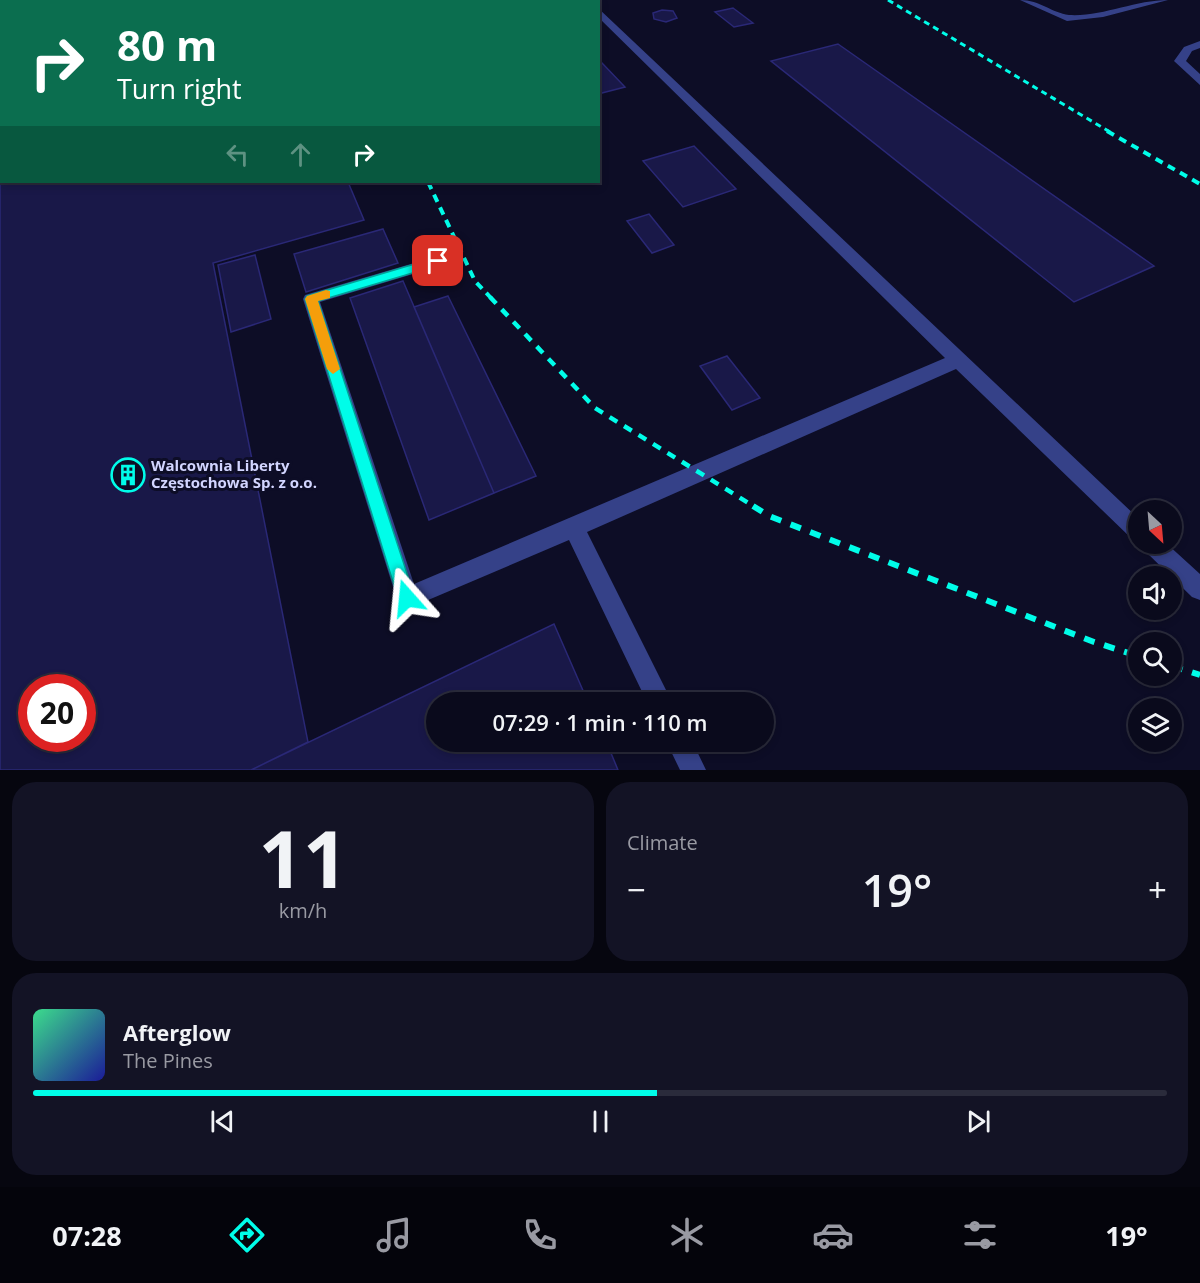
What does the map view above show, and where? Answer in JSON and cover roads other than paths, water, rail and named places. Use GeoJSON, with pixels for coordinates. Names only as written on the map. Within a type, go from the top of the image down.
{"type":"FeatureCollection","features":[{"type":"Feature","properties":{"kind":"lane"},"geometry":{"type":"LineString","coordinates":[[1025,0],[1067,18],[1103,14],[1163,0]]}},
{"type":"Feature","properties":{"kind":"lane"},"geometry":{"type":"LineString","coordinates":[[600,13],[1128,522]]}},
{"type":"Feature","properties":{"kind":"lane"},"geometry":{"type":"LineString","coordinates":[[1200,44],[1188,49],[1180,61],[1200,81]]}},
{"type":"Feature","properties":{"kind":"lane"},"geometry":{"type":"LineString","coordinates":[[438,261],[311,299],[407,598],[574,528],[958,360]]}},
{"type":"Feature","properties":{"kind":"lane"},"geometry":{"type":"LineString","coordinates":[[574,528],[655,692]]}},
{"type":"Feature","properties":{"kind":"lane"},"geometry":{"type":"LineString","coordinates":[[1163,554],[1200,589]]}},
{"type":"Feature","properties":{"kind":"lane"},"geometry":{"type":"LineString","coordinates":[[684,752],[693,770]]}},
{"type":"Feature","properties":{"kind":"railway"},"geometry":{"type":"LineString","coordinates":[[888,0],[1110,132]]}},
{"type":"Feature","properties":{"kind":"railway"},"geometry":{"type":"LineString","coordinates":[[1107,131],[1200,184]]}},
{"type":"Feature","properties":{"kind":"railway"},"geometry":{"type":"LineString","coordinates":[[428,183],[475,281],[491,298]]}},
{"type":"Feature","properties":{"kind":"railway"},"geometry":{"type":"LineString","coordinates":[[490,297],[595,408],[755,507]]}},
{"type":"Feature","properties":{"kind":"railway"},"geometry":{"type":"LineString","coordinates":[[753,506],[769,516],[1094,642],[1128,653]]}},
{"type":"Feature","properties":{"kind":"railway"},"geometry":{"type":"LineString","coordinates":[[1182,669],[1200,675]]}},
{"type":"Feature","properties":{"kind":"place","name":"Walcownia Liberty Częstochowa Sp. z o.o."},"geometry":{"type":"Point","coordinates":[128,475]}}]}
